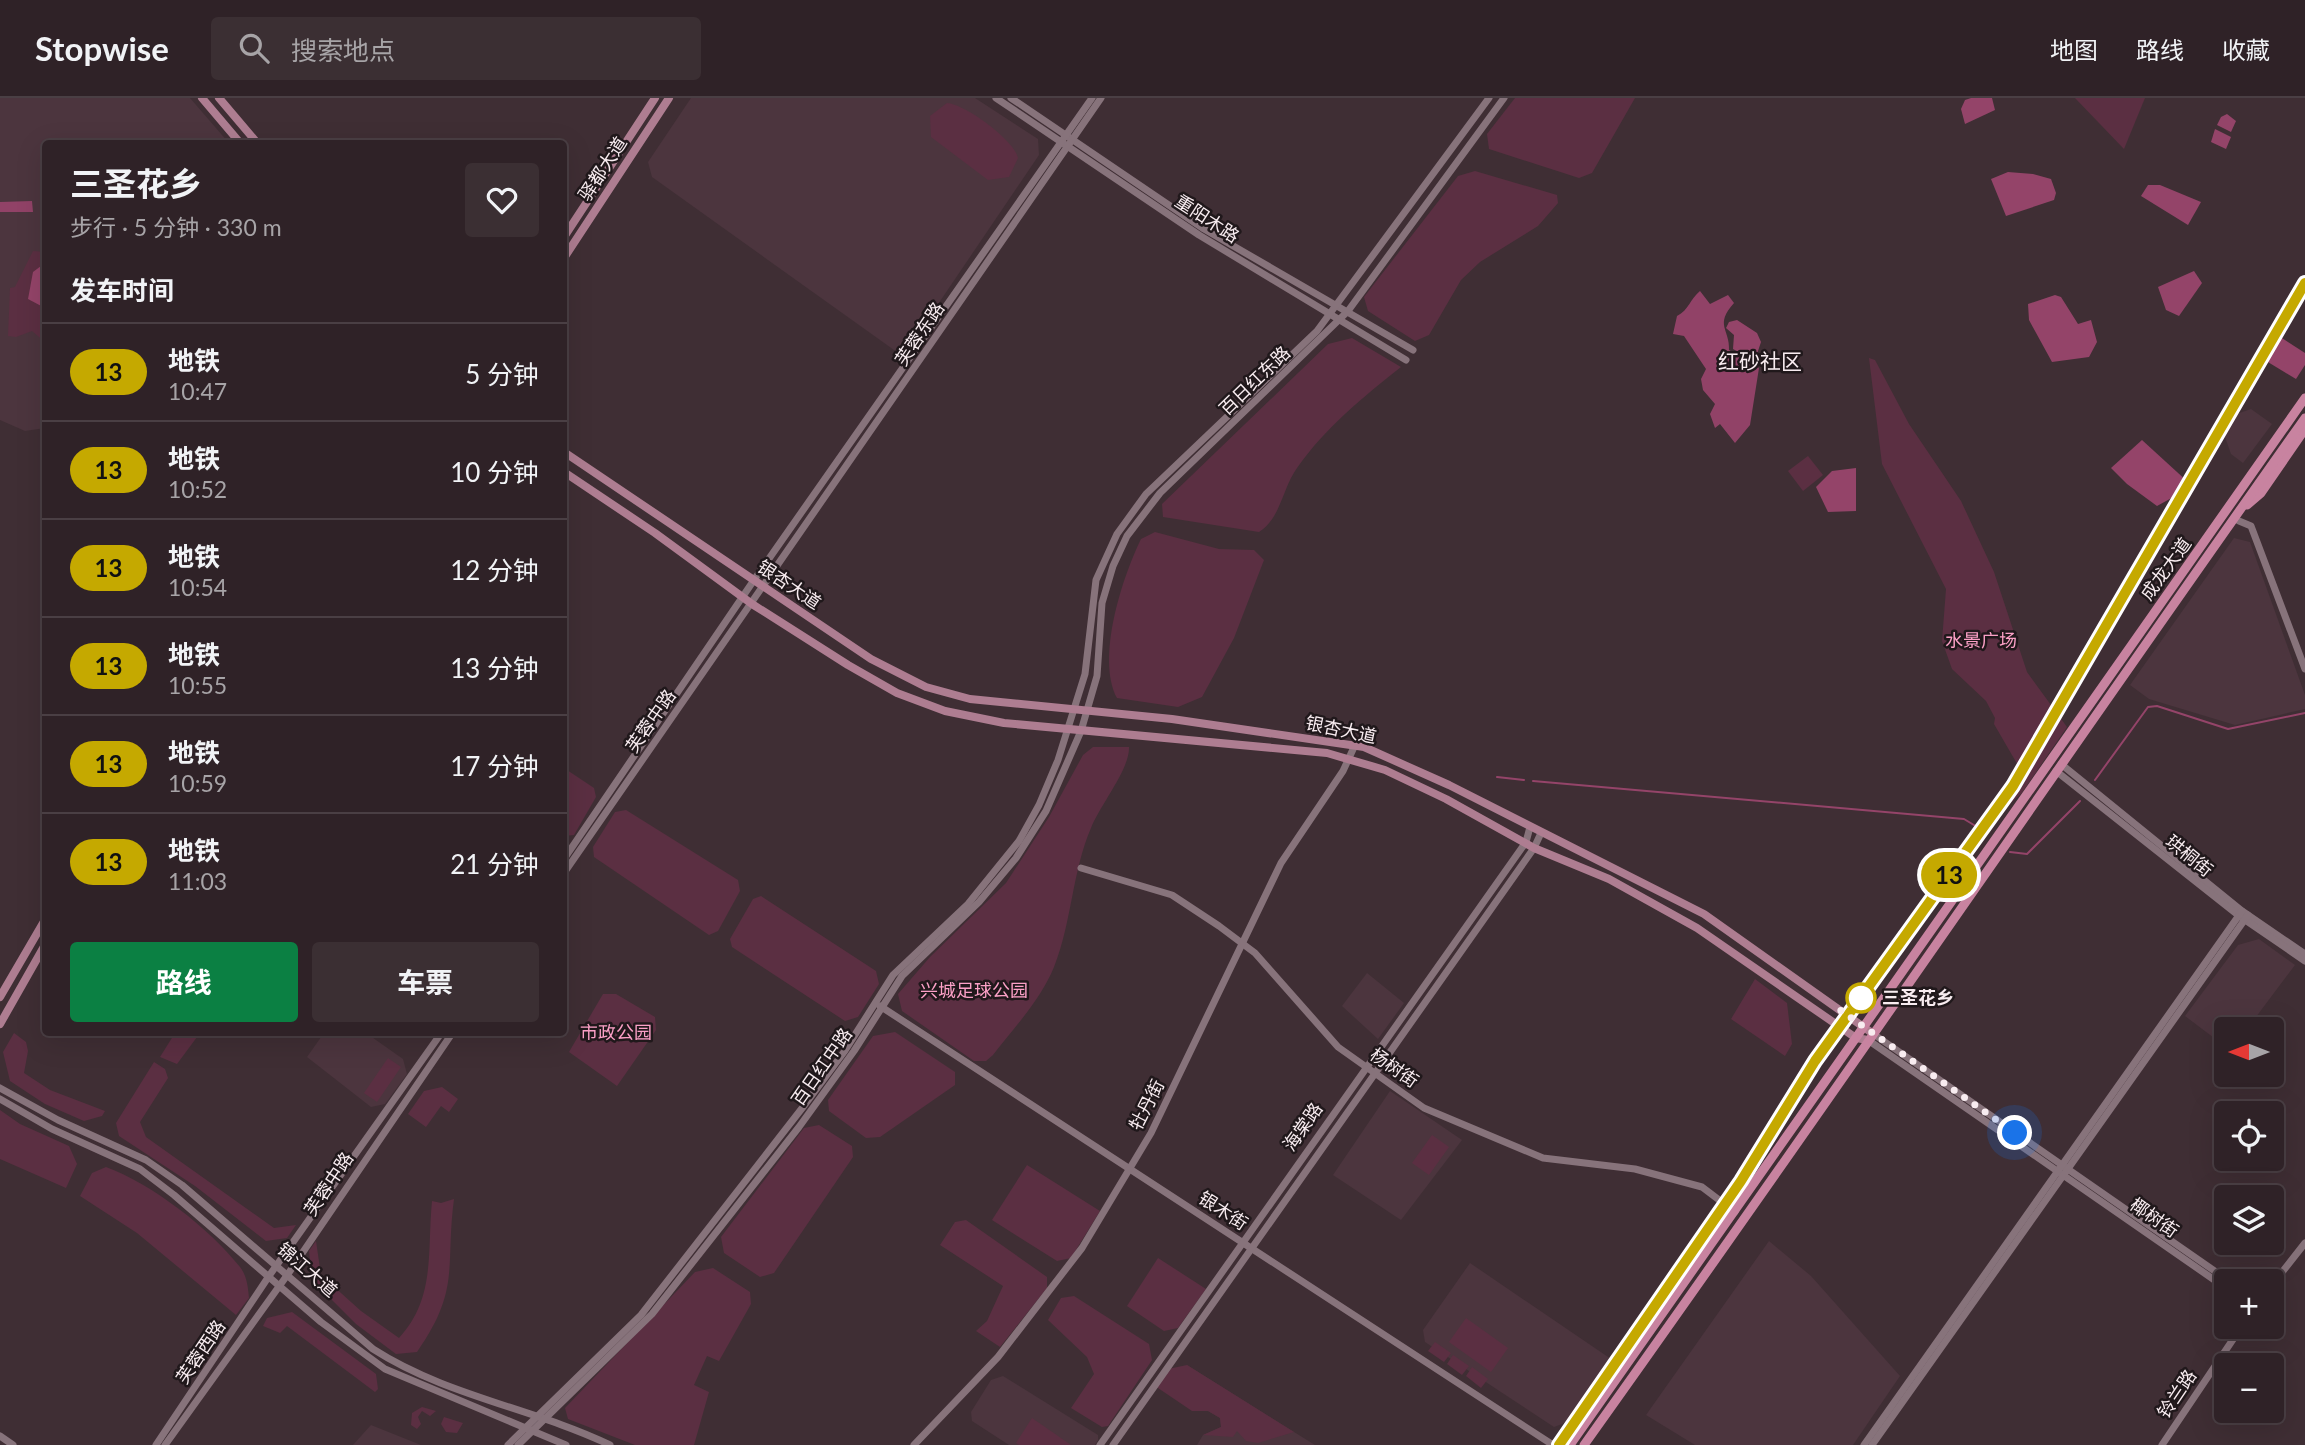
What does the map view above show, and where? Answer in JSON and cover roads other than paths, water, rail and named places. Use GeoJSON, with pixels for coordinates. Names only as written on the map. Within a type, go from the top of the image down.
{"type":"FeatureCollection","features":[{"type":"Feature","properties":{"kind":"highway","name":"成龙大道"},"geometry":{"type":"LineString","coordinates":[[1570,1445],[2305,398]]}},
{"type":"Feature","properties":{"kind":"highway","name":"成龙大道"},"geometry":{"type":"LineString","coordinates":[[1584,1445],[2305,418]]}},
{"type":"Feature","properties":{"kind":"highway"},"geometry":{"type":"LineString","coordinates":[[2238,517],[2261,493],[2305,429]]}},
{"type":"Feature","properties":{"kind":"main road"},"geometry":{"type":"LineString","coordinates":[[202,98],[238,140]]}},
{"type":"Feature","properties":{"kind":"main road"},"geometry":{"type":"LineString","coordinates":[[219,98],[255,140]]}},
{"type":"Feature","properties":{"kind":"main road","name":"驿都大道"},"geometry":{"type":"LineString","coordinates":[[567,232],[655,98]]}},
{"type":"Feature","properties":{"kind":"main road","name":"驿都大道"},"geometry":{"type":"LineString","coordinates":[[567,253],[669,98]]}},
{"type":"Feature","properties":{"kind":"main road","name":"银杏大道"},"geometry":{"type":"LineString","coordinates":[[567,454],[871,659],[926,687],[970,699],[1072,708],[1355,745],[1400,762],[1704,914],[1863,1027],[1870,1037]]}},
{"type":"Feature","properties":{"kind":"main road","name":"银杏大道"},"geometry":{"type":"LineString","coordinates":[[567,474],[655,533],[752,604],[897,693],[976,718],[1081,732],[1161,736],[1327,753],[1385,770],[1446,799],[1534,848],[1609,879],[1697,928],[1856,1038],[1870,1037]]}},
{"type":"Feature","properties":{"kind":"main road"},"geometry":{"type":"LineString","coordinates":[[0,997],[42,925]]}},
{"type":"Feature","properties":{"kind":"main road"},"geometry":{"type":"LineString","coordinates":[[0,1024],[42,950]]}},
{"type":"Feature","properties":{"kind":"street","name":"重阳木路"},"geometry":{"type":"LineString","coordinates":[[996,98],[1068,139],[1204,229],[1339,304],[1413,350]]}},
{"type":"Feature","properties":{"kind":"street","name":"重阳木路"},"geometry":{"type":"LineString","coordinates":[[1011,98],[1199,235],[1342,318],[1406,360]]}},
{"type":"Feature","properties":{"kind":"street","name":"芙蓉东路"},"geometry":{"type":"LineString","coordinates":[[764,587],[1068,139],[1092,98]]}},
{"type":"Feature","properties":{"kind":"street","name":"芙蓉东路"},"geometry":{"type":"LineString","coordinates":[[754,580],[1068,139],[1101,98]]}},
{"type":"Feature","properties":{"kind":"street","name":"百日红东路"},"geometry":{"type":"LineString","coordinates":[[1072,708],[1085,674],[1096,580],[1106,553],[1132,510],[1251,396],[1332,313],[1489,98]]}},
{"type":"Feature","properties":{"kind":"street","name":"百日红东路"},"geometry":{"type":"LineString","coordinates":[[1088,710],[1097,676],[1102,603],[1113,566],[1128,536],[1160,493],[1342,318],[1504,98]]}},
{"type":"Feature","properties":{"kind":"street"},"geometry":{"type":"LineString","coordinates":[[2238,517],[2251,526],[2305,669]]}},
{"type":"Feature","properties":{"kind":"street","name":"芙蓉中路"},"geometry":{"type":"LineString","coordinates":[[567,855],[754,580]]}},
{"type":"Feature","properties":{"kind":"street","name":"芙蓉中路"},"geometry":{"type":"LineString","coordinates":[[567,869],[764,587]]}},
{"type":"Feature","properties":{"kind":"street","name":"百日红中路"},"geometry":{"type":"LineString","coordinates":[[530,1430],[545,1421],[652,1314],[699,1258],[804,1119],[878,1005],[893,975],[968,904],[1019,841],[1039,805],[1067,730],[1072,708]]}},
{"type":"Feature","properties":{"kind":"street","name":"百日红中路"},"geometry":{"type":"LineString","coordinates":[[530,1430],[536,1418],[641,1315],[680,1269],[902,976],[979,902],[1016,858],[1046,811],[1088,710]]}},
{"type":"Feature","properties":{"kind":"street","name":"牡丹街"},"geometry":{"type":"LineString","coordinates":[[914,1445],[998,1357],[1048,1296],[1082,1248],[1130,1169],[1181,1074],[1281,863],[1349,759],[1355,745]]}},
{"type":"Feature","properties":{"kind":"street","name":"珙桐街"},"geometry":{"type":"LineString","coordinates":[[2059,768],[2305,961]]}},
{"type":"Feature","properties":{"kind":"street","name":"海棠路"},"geometry":{"type":"LineString","coordinates":[[1100,1445],[1526,842],[1530,827]]}},
{"type":"Feature","properties":{"kind":"street","name":"海棠路"},"geometry":{"type":"LineString","coordinates":[[1113,1445],[1534,848],[1541,832]]}},
{"type":"Feature","properties":{"kind":"street","name":"杨树街"},"geometry":{"type":"LineString","coordinates":[[1082,868],[1172,895],[1241,943],[1292,993],[1338,1047],[1424,1108],[1543,1158],[1608,1165],[1673,1178],[1702,1187],[1735,1212]]}},
{"type":"Feature","properties":{"kind":"street"},"geometry":{"type":"LineString","coordinates":[[1864,1445],[2243,915]]}},
{"type":"Feature","properties":{"kind":"street","name":"珙桐街"},"geometry":{"type":"LineString","coordinates":[[2243,915],[2305,954]]}},
{"type":"Feature","properties":{"kind":"street","name":"银木街"},"geometry":{"type":"LineString","coordinates":[[878,1005],[1553,1445]]}},
{"type":"Feature","properties":{"kind":"street","name":"芙蓉中路"},"geometry":{"type":"LineString","coordinates":[[269,1276],[439,1036]]}},
{"type":"Feature","properties":{"kind":"street","name":"芙蓉中路"},"geometry":{"type":"LineString","coordinates":[[279,1285],[450,1036]]}},
{"type":"Feature","properties":{"kind":"street","name":"银杏大道"},"geometry":{"type":"LineString","coordinates":[[1870,1037],[2062,1170]]}},
{"type":"Feature","properties":{"kind":"street","name":"锦江大道"},"geometry":{"type":"LineString","coordinates":[[0,1087],[58,1120],[146,1160],[182,1185],[373,1349],[394,1362],[448,1387],[610,1445]]}},
{"type":"Feature","properties":{"kind":"street","name":"锦江大道"},"geometry":{"type":"LineString","coordinates":[[0,1099],[52,1129],[140,1169],[385,1370],[566,1445]]}},
{"type":"Feature","properties":{"kind":"street"},"geometry":{"type":"LineString","coordinates":[[1872,1445],[2062,1170]]}},
{"type":"Feature","properties":{"kind":"street","name":"椰树街"},"geometry":{"type":"LineString","coordinates":[[2062,1170],[2214,1271]]}},
{"type":"Feature","properties":{"kind":"street","name":"椰树街"},"geometry":{"type":"LineString","coordinates":[[2062,1170],[2214,1279]]}},
{"type":"Feature","properties":{"kind":"street"},"geometry":{"type":"LineString","coordinates":[[2284,1270],[2305,1243]]}},
{"type":"Feature","properties":{"kind":"street","name":"芙蓉西路"},"geometry":{"type":"LineString","coordinates":[[156,1445],[269,1276]]}},
{"type":"Feature","properties":{"kind":"street","name":"芙蓉西路"},"geometry":{"type":"LineString","coordinates":[[165,1445],[279,1285]]}},
{"type":"Feature","properties":{"kind":"street","name":"铃兰路"},"geometry":{"type":"LineString","coordinates":[[2162,1445],[2233,1339]]}},
{"type":"Feature","properties":{"kind":"street"},"geometry":{"type":"LineString","coordinates":[[508,1445],[530,1430]]}},
{"type":"Feature","properties":{"kind":"street"},"geometry":{"type":"LineString","coordinates":[[518,1445],[530,1430]]}},
{"type":"Feature","properties":{"kind":"street"},"geometry":{"type":"LineString","coordinates":[[0,1436],[13,1445]]}},
{"type":"Feature","properties":{"kind":"waterway"},"geometry":{"type":"LineString","coordinates":[[2095,780],[2148,707],[2157,706],[2228,729],[2305,713]]}},
{"type":"Feature","properties":{"kind":"waterway"},"geometry":{"type":"LineString","coordinates":[[1497,777],[1524,780]]}},
{"type":"Feature","properties":{"kind":"waterway"},"geometry":{"type":"LineString","coordinates":[[1533,781],[1964,819],[1987,833]]}},
{"type":"Feature","properties":{"kind":"waterway"},"geometry":{"type":"LineString","coordinates":[[2010,852],[2027,854],[2080,801]]}},
{"type":"Feature","properties":{"kind":"metro line","name":"13"},"geometry":{"type":"LineString","coordinates":[[1559,1445],[1741,1181],[1815,1061],[2013,786],[2305,283]]}},
{"type":"Feature","properties":{"kind":"place","name":"三圣花乡"},"geometry":{"type":"Point","coordinates":[1861,998]}},
{"type":"Feature","properties":{"kind":"district","name":"红砂社区"},"geometry":{"type":"Point","coordinates":[1760,362]}},
{"type":"Feature","properties":{"kind":"park label","name":"水景广场"},"geometry":{"type":"Point","coordinates":[1981,641]}},
{"type":"Feature","properties":{"kind":"park label","name":"兴城足球公园"},"geometry":{"type":"Point","coordinates":[974,991]}},
{"type":"Feature","properties":{"kind":"park label","name":"市政公园"},"geometry":{"type":"Point","coordinates":[616,1033]}}]}
